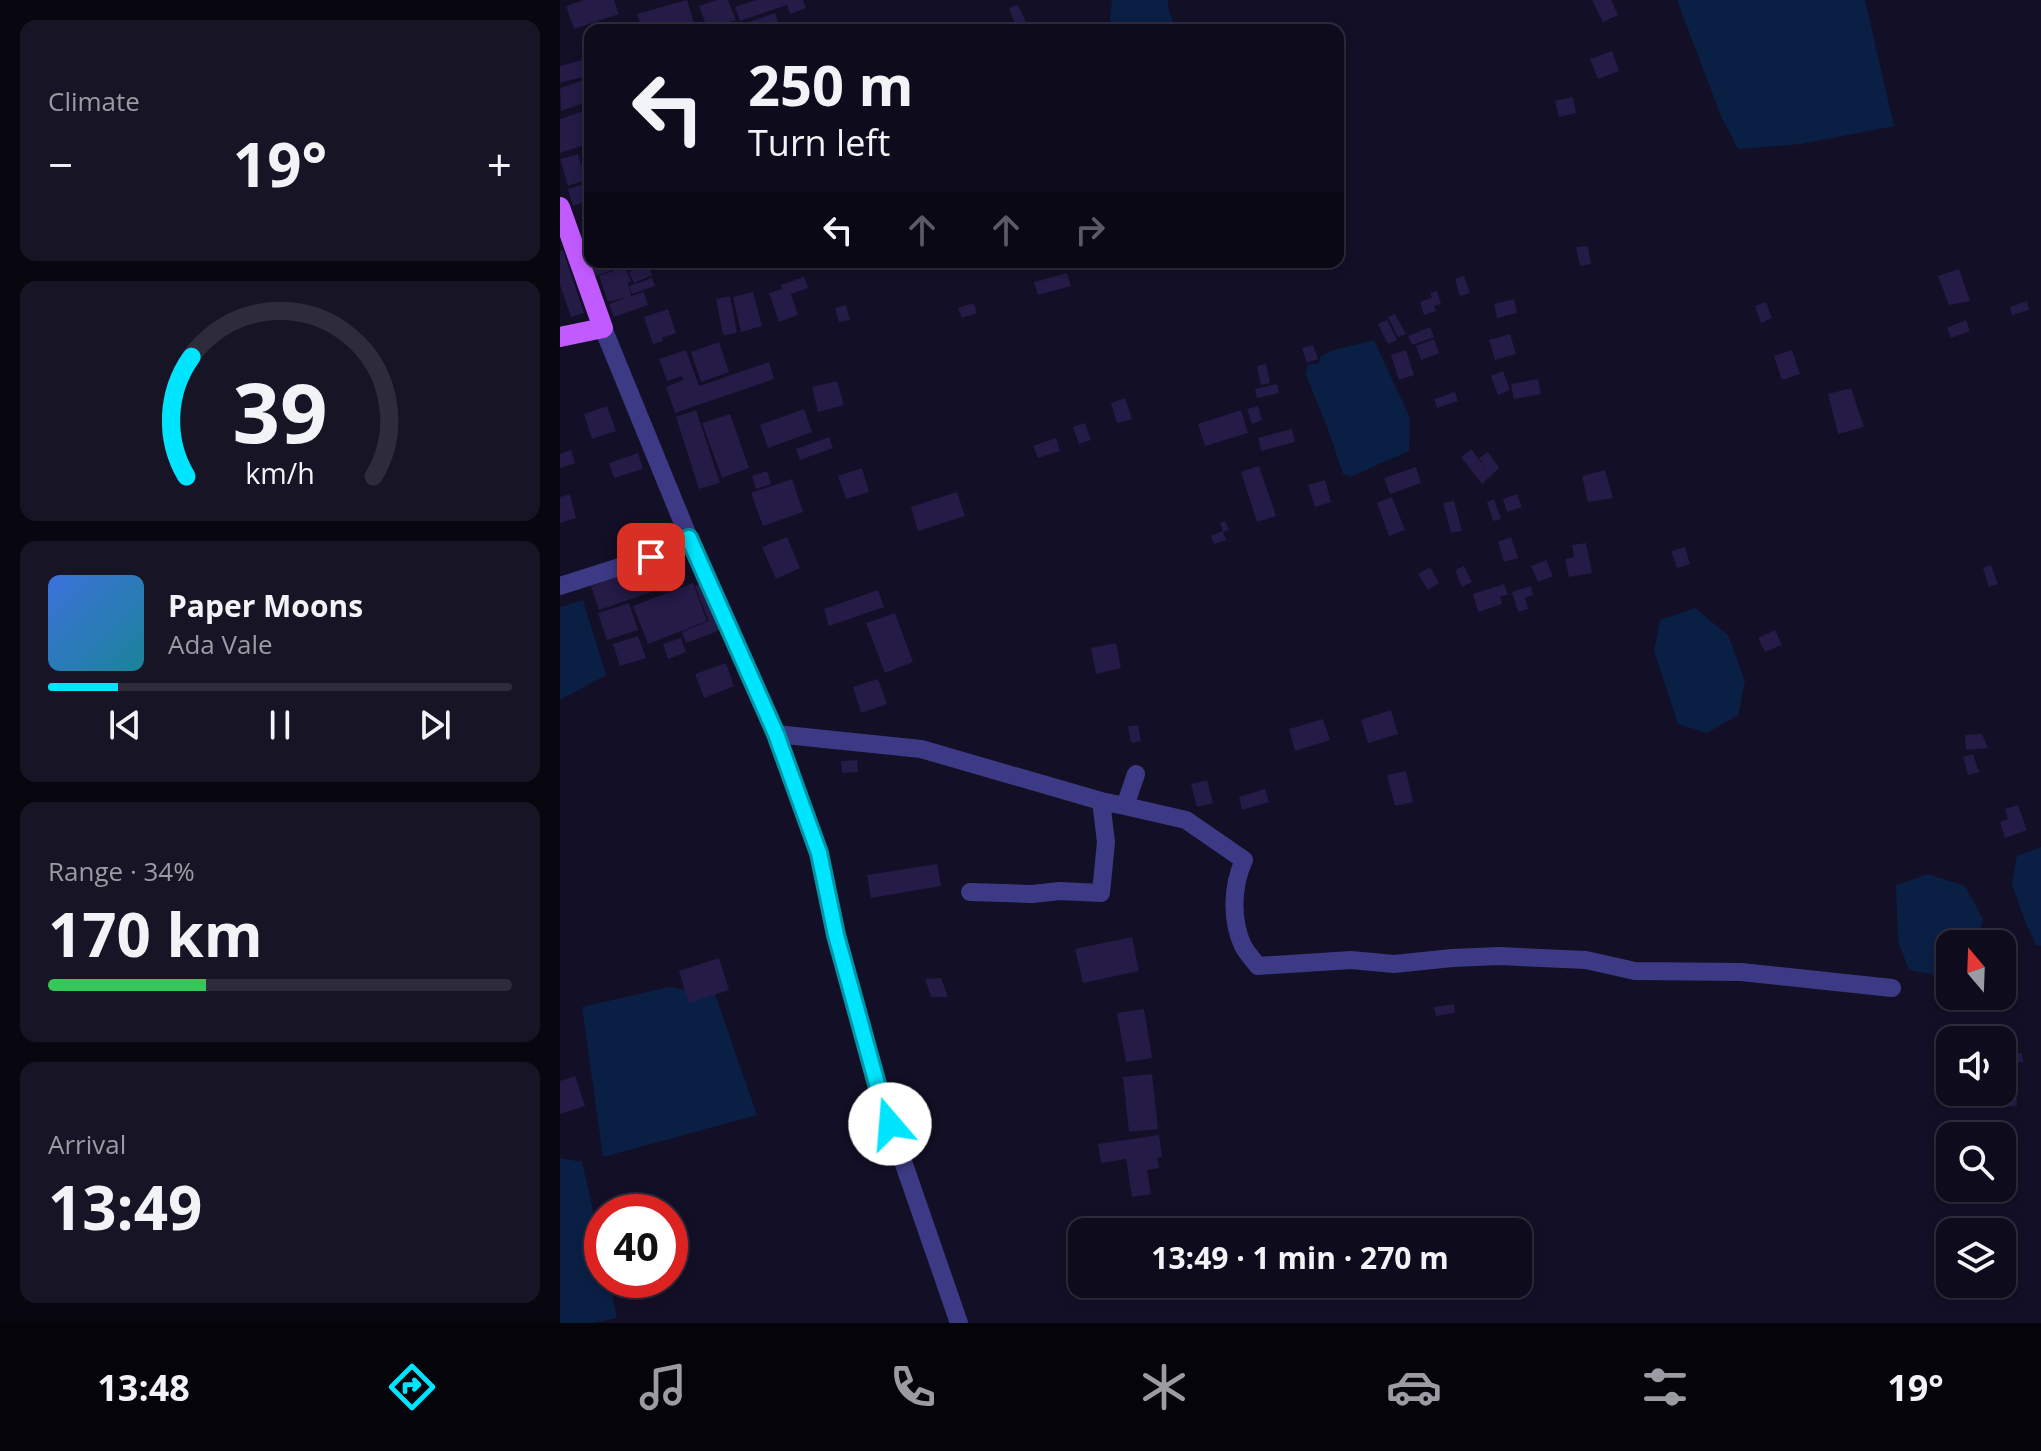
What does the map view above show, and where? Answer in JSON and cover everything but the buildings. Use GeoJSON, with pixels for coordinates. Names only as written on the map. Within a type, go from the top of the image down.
{"type":"FeatureCollection","features":[{"type":"Feature","properties":{"kind":"main road"},"geometry":{"type":"LineString","coordinates":[[560,207],[603,328],[560,337]]}},
{"type":"Feature","properties":{"kind":"street"},"geometry":{"type":"LineString","coordinates":[[603,328],[689,538],[776,734],[819,853],[836,935],[880,1095],[959,1323]]}},
{"type":"Feature","properties":{"kind":"street"},"geometry":{"type":"LineString","coordinates":[[560,586],[651,557],[689,538]]}},
{"type":"Feature","properties":{"kind":"street"},"geometry":{"type":"LineString","coordinates":[[776,734],[921,749],[1101,801],[1186,820],[1244,860],[1237,875],[1234,918],[1243,947],[1258,966],[1351,960],[1394,964],[1499,956],[1586,960],[1635,971],[1741,972],[1892,988]]}},
{"type":"Feature","properties":{"kind":"street"},"geometry":{"type":"LineString","coordinates":[[1125,806],[1136,774]]}},
{"type":"Feature","properties":{"kind":"street"},"geometry":{"type":"LineString","coordinates":[[970,892],[1101,893],[1106,842],[1101,801]]}},
{"type":"Feature","properties":{"kind":"water"},"geometry":{"type":"Polygon","coordinates":[[[1112,0],[1168,0],[1174,24],[1111,24],[1112,0]]]}},
{"type":"Feature","properties":{"kind":"water"},"geometry":{"type":"Polygon","coordinates":[[[1677,0],[1865,0],[1894,126],[1801,144],[1738,149],[1721,116],[1677,0]]]}},
{"type":"Feature","properties":{"kind":"water"},"geometry":{"type":"Polygon","coordinates":[[[1374,340],[1410,418],[1409,451],[1352,476],[1343,474],[1306,375],[1308,365],[1319,363],[1321,356],[1374,340]]]}},
{"type":"Feature","properties":{"kind":"water"},"geometry":{"type":"Polygon","coordinates":[[[583,600],[606,675],[560,700],[560,607],[583,600]]]}},
{"type":"Feature","properties":{"kind":"water"},"geometry":{"type":"Polygon","coordinates":[[[1695,608],[1728,635],[1745,681],[1738,715],[1707,733],[1678,724],[1654,651],[1660,620],[1695,608]]]}},
{"type":"Feature","properties":{"kind":"water"},"geometry":{"type":"Polygon","coordinates":[[[2041,847],[2041,946],[2036,945],[2012,884],[2017,856],[2041,847]]]}},
{"type":"Feature","properties":{"kind":"water"},"geometry":{"type":"Polygon","coordinates":[[[1928,874],[1965,886],[1983,919],[1980,930],[1936,930],[1936,975],[1909,970],[1898,941],[1896,885],[1928,874]]]}},
{"type":"Feature","properties":{"kind":"water"},"geometry":{"type":"Polygon","coordinates":[[[669,987],[715,994],[757,1115],[603,1157],[582,1007],[669,987]]]}},
{"type":"Feature","properties":{"kind":"water"},"geometry":{"type":"Polygon","coordinates":[[[560,1158],[582,1162],[589,1194],[584,1194],[584,1298],[613,1298],[617,1318],[593,1323],[560,1323],[560,1158]]]}},
{"type":"Feature","properties":{"kind":"route"},"geometry":{"type":"LineString","coordinates":[[651,557],[689,538],[776,734],[819,853],[836,935],[890,1124]]}}]}
